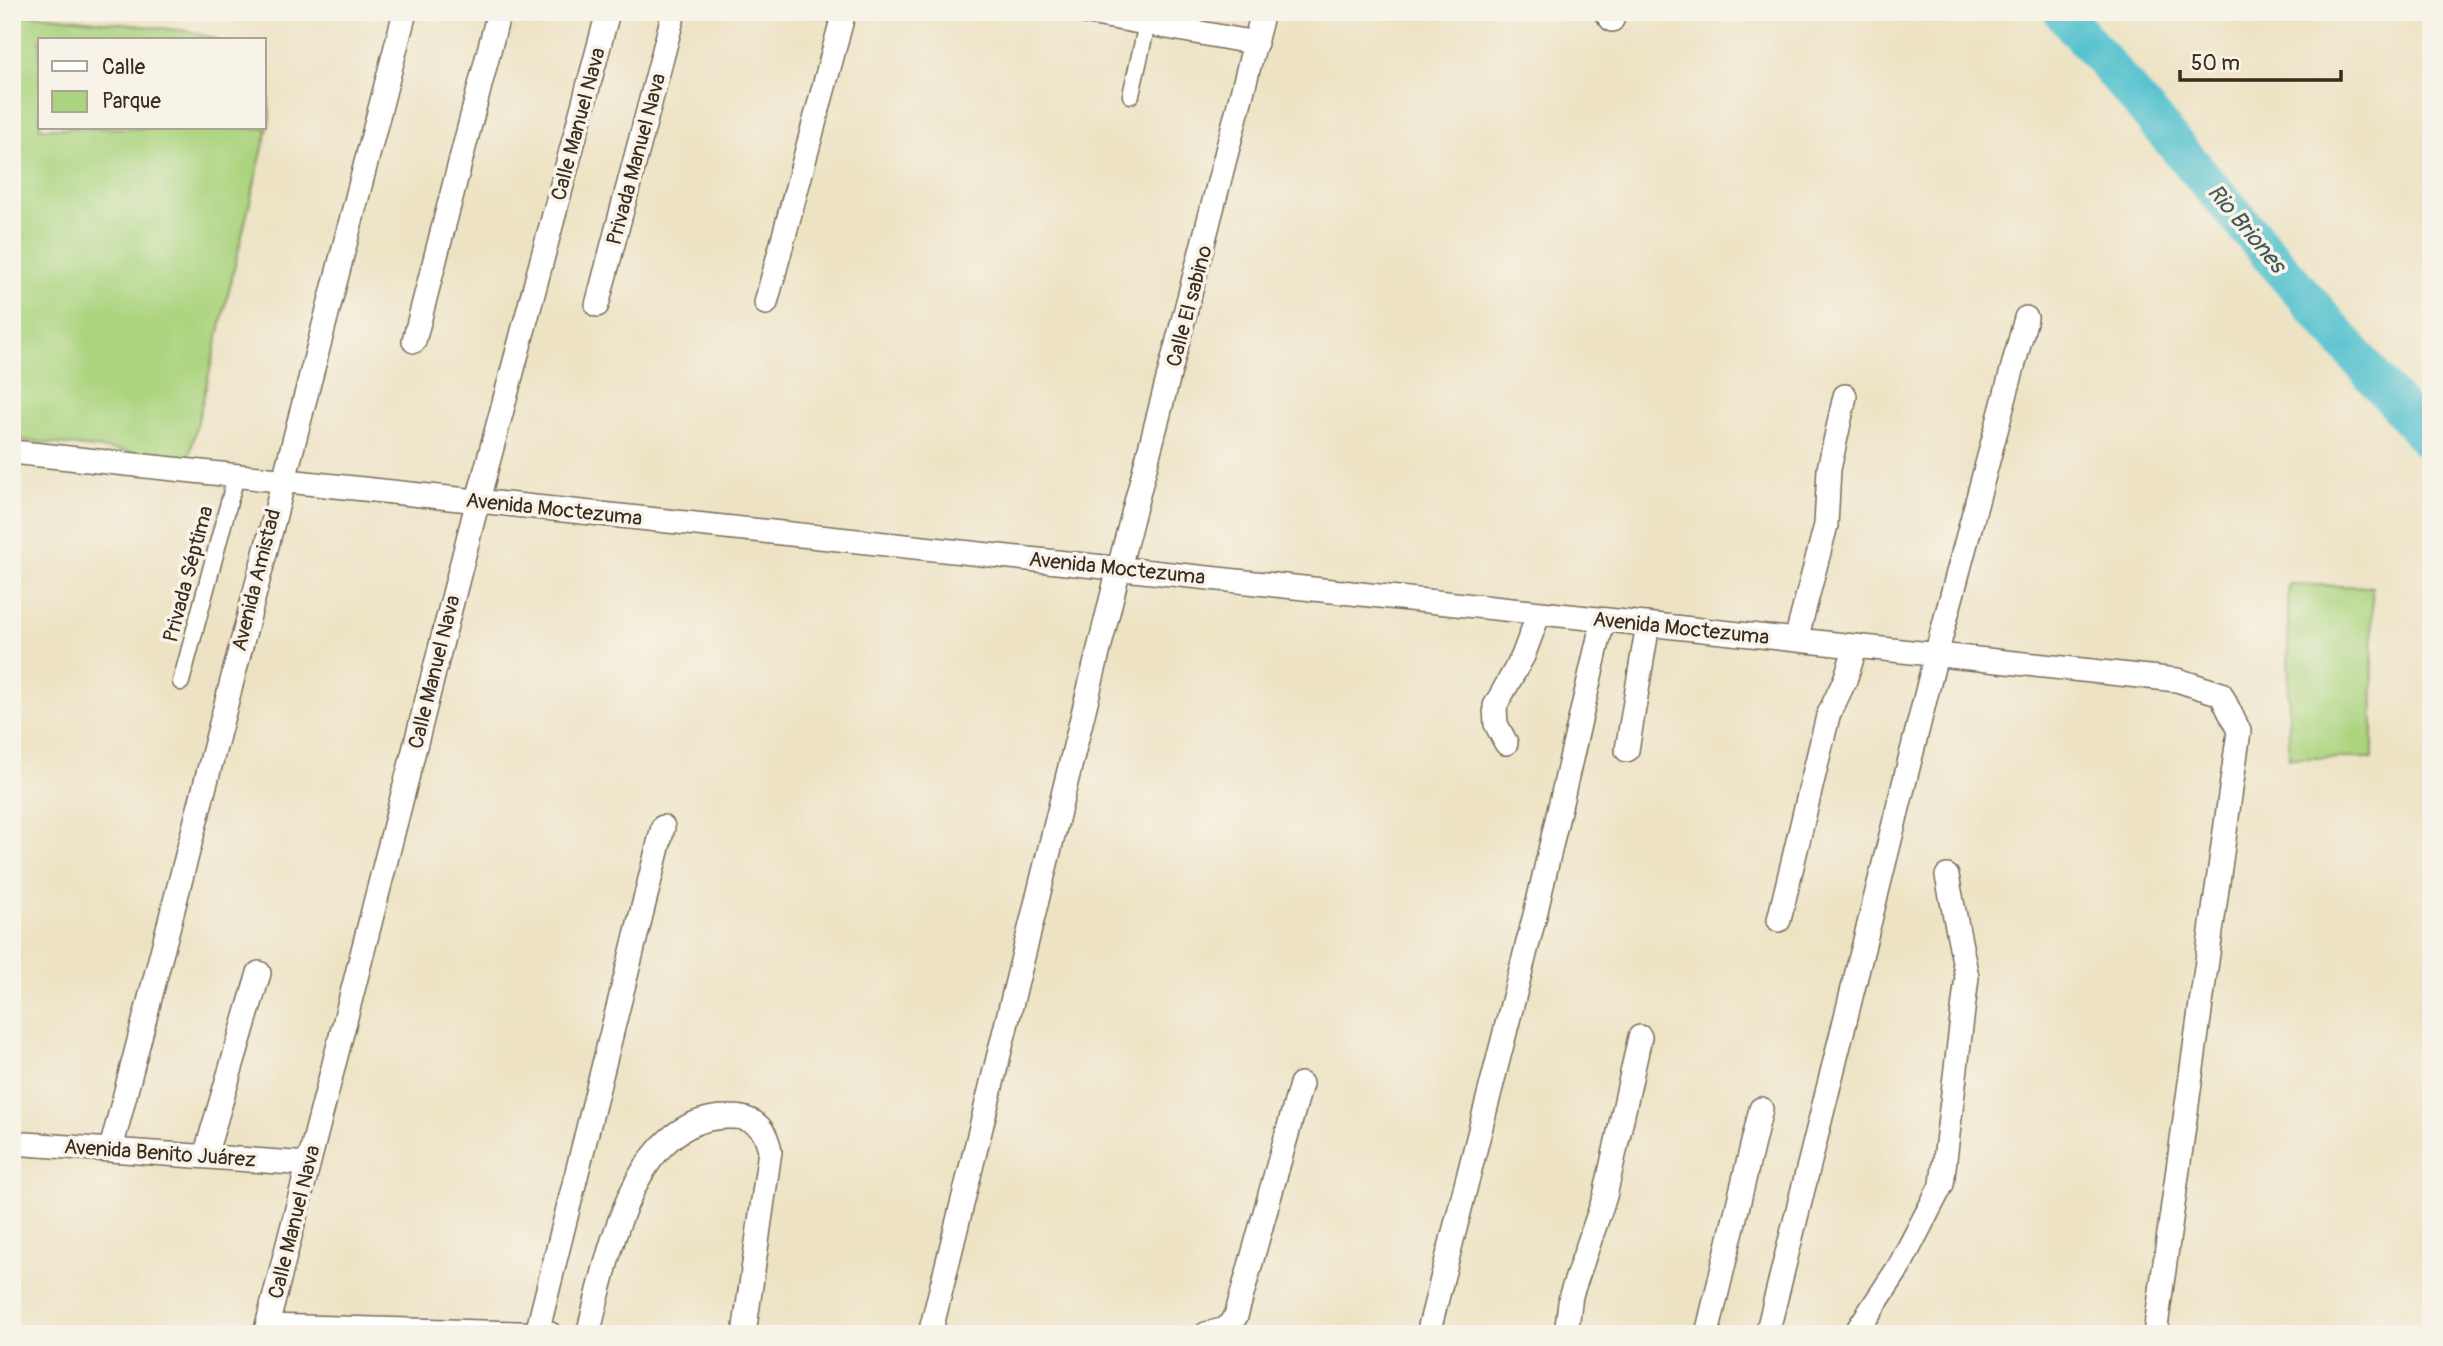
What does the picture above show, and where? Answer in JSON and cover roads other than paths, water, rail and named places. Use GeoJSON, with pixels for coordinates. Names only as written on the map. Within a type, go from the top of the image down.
{"type":"FeatureCollection","features":[{"type":"Feature","properties":{"kind":"street","name":"Avenida Amistad"},"geometry":{"type":"LineString","coordinates":[[111,1149],[405,12]]}},
{"type":"Feature","properties":{"kind":"street"},"geometry":{"type":"LineString","coordinates":[[414,341],[499,12]]}},
{"type":"Feature","properties":{"kind":"street","name":"Calle Manuel Nava"},"geometry":{"type":"LineString","coordinates":[[266,1330],[478,500],[608,12]]}},
{"type":"Feature","properties":{"kind":"street","name":"Privada Manuel Nava"},"geometry":{"type":"LineString","coordinates":[[597,306],[674,12]]}},
{"type":"Feature","properties":{"kind":"street"},"geometry":{"type":"LineString","coordinates":[[766,303],[845,12]]}},
{"type":"Feature","properties":{"kind":"street"},"geometry":{"type":"LineString","coordinates":[[1084,12],[1148,18],[1256,43]]}},
{"type":"Feature","properties":{"kind":"street","name":"Calle El sabino"},"geometry":{"type":"LineString","coordinates":[[930,1334],[1119,568],[1263,12]]}},
{"type":"Feature","properties":{"kind":"street"},"geometry":{"type":"LineString","coordinates":[[1131,95],[1148,18]]}},
{"type":"Feature","properties":{"kind":"street"},"geometry":{"type":"LineString","coordinates":[[1768,1334],[1936,655],[2026,318]]}},
{"type":"Feature","properties":{"kind":"street"},"geometry":{"type":"LineString","coordinates":[[1796,640],[1826,526],[1829,469],[1845,396]]}},
{"type":"Feature","properties":{"kind":"street","name":"Avenida Moctezuma"},"geometry":{"type":"LineString","coordinates":[[12,452],[2177,680],[2221,694],[2239,731],[2155,1334]]}},
{"type":"Feature","properties":{"kind":"street","name":"Privada Séptima"},"geometry":{"type":"LineString","coordinates":[[181,682],[236,476]]}},
{"type":"Feature","properties":{"kind":"street"},"geometry":{"type":"LineString","coordinates":[[1506,743],[1496,724],[1495,706],[1523,656],[1539,613]]}},
{"type":"Feature","properties":{"kind":"street"},"geometry":{"type":"LineString","coordinates":[[1428,1334],[1535,911],[1603,620]]}},
{"type":"Feature","properties":{"kind":"street"},"geometry":{"type":"LineString","coordinates":[[1627,750],[1648,624]]}},
{"type":"Feature","properties":{"kind":"street"},"geometry":{"type":"LineString","coordinates":[[1779,920],[1828,716],[1845,680],[1856,646]]}},
{"type":"Feature","properties":{"kind":"street"},"geometry":{"type":"LineString","coordinates":[[537,1333],[663,827]]}},
{"type":"Feature","properties":{"kind":"street"},"geometry":{"type":"LineString","coordinates":[[1855,1334],[1899,1267],[1942,1184],[1967,977],[1947,876]]}},
{"type":"Feature","properties":{"kind":"street"},"geometry":{"type":"LineString","coordinates":[[205,1156],[258,973]]}},
{"type":"Feature","properties":{"kind":"street"},"geometry":{"type":"LineString","coordinates":[[1566,1334],[1571,1295],[1605,1196],[1640,1037]]}},
{"type":"Feature","properties":{"kind":"street"},"geometry":{"type":"LineString","coordinates":[[1206,1334],[1226,1329],[1237,1316],[1301,1084]]}},
{"type":"Feature","properties":{"kind":"street"},"geometry":{"type":"LineString","coordinates":[[1707,1334],[1761,1109]]}},
{"type":"Feature","properties":{"kind":"street"},"geometry":{"type":"LineString","coordinates":[[588,1334],[611,1247],[634,1184],[656,1152],[686,1127],[711,1117],[723,1117],[756,1123],[767,1133],[770,1151],[744,1334]]}},
{"type":"Feature","properties":{"kind":"street","name":"Avenida Benito Juárez"},"geometry":{"type":"LineString","coordinates":[[12,1143],[308,1164]]}},
{"type":"Feature","properties":{"kind":"street"},"geometry":{"type":"LineString","coordinates":[[266,1330],[550,1334]]}},
{"type":"Feature","properties":{"kind":"waterway","name":"Rio Briones"},"geometry":{"type":"LineString","coordinates":[[2062,12],[2431,444]]}}]}
